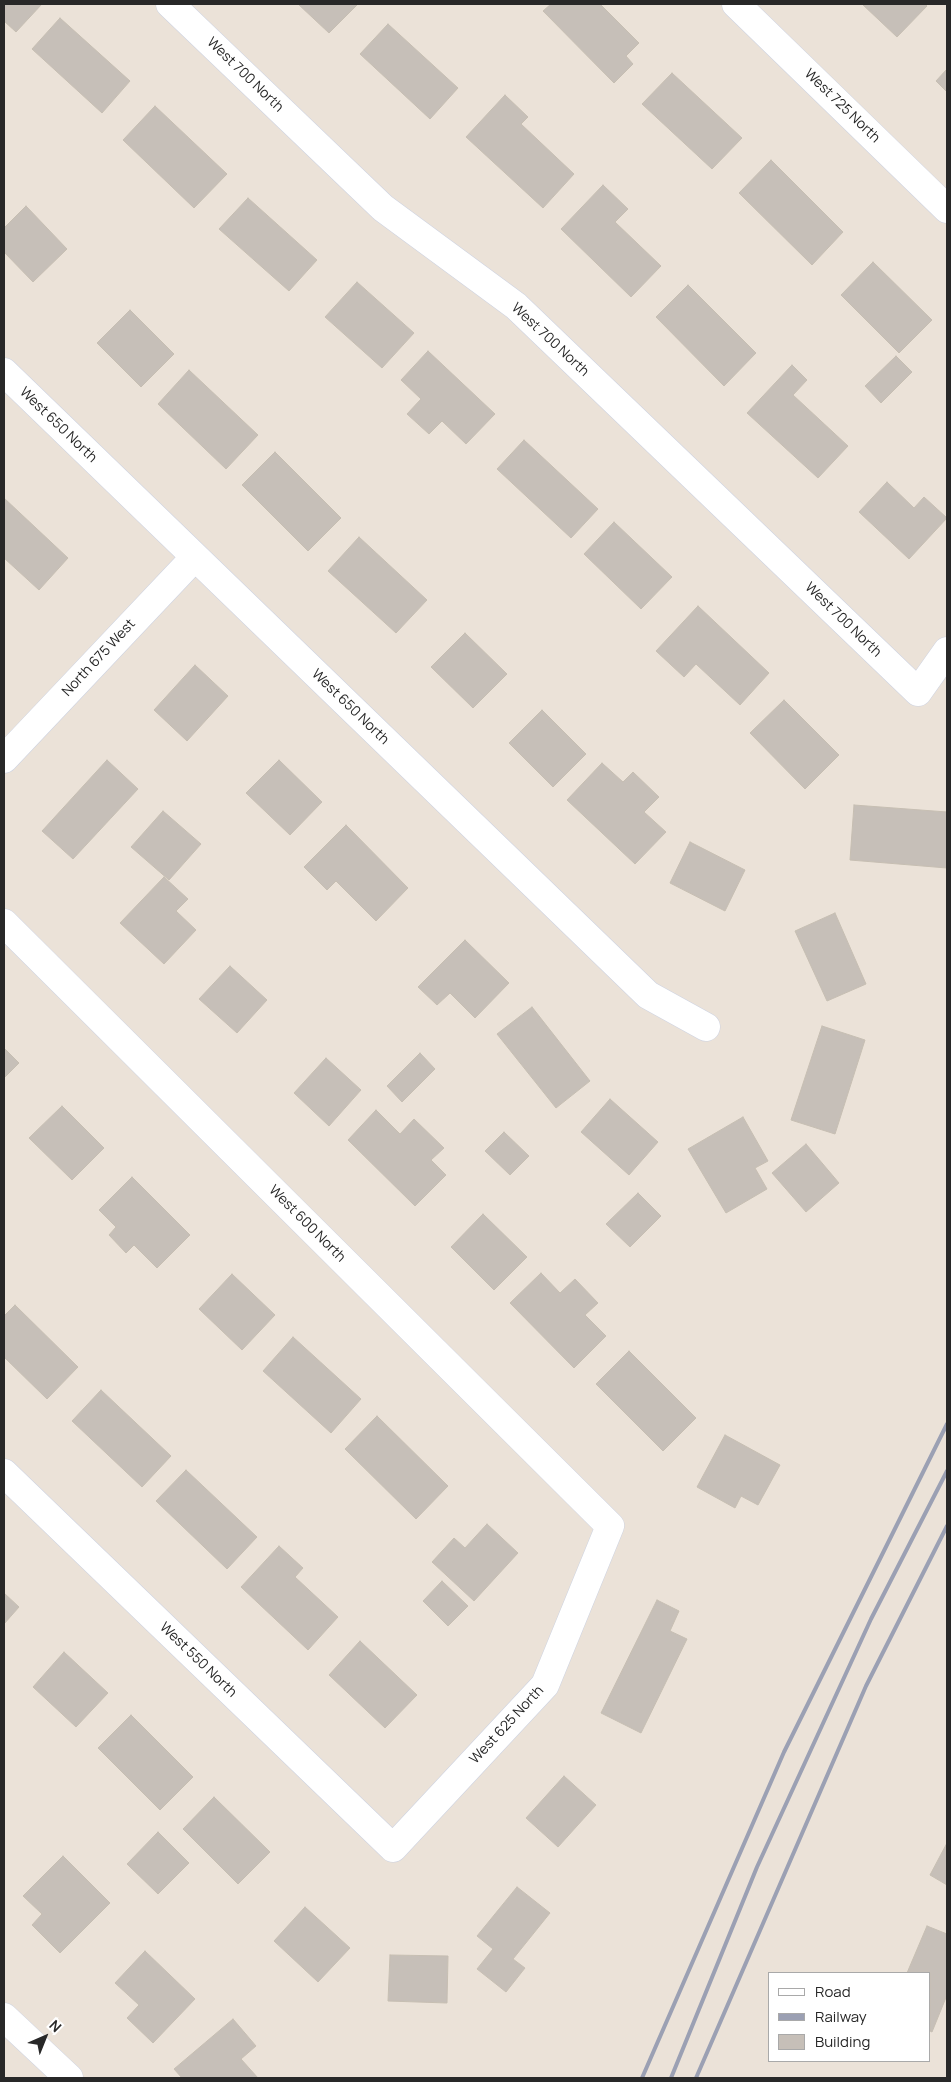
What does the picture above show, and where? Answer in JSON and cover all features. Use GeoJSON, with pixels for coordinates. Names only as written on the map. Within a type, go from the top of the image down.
{"type":"FeatureCollection","features":[{"type":"Feature","properties":{"kind":"street","name":"West 700 North"},"geometry":{"type":"LineString","coordinates":[[170,4],[384,208],[516,306],[918,692],[947,651]]}},
{"type":"Feature","properties":{"kind":"street","name":"West 725 North"},"geometry":{"type":"LineString","coordinates":[[736,4],[947,209]]}},
{"type":"Feature","properties":{"kind":"street","name":"West 650 North"},"geometry":{"type":"LineString","coordinates":[[4,372],[648,995],[706,1027]]}},
{"type":"Feature","properties":{"kind":"street","name":"North 675 West"},"geometry":{"type":"LineString","coordinates":[[4,759],[195,557]]}},
{"type":"Feature","properties":{"kind":"street","name":"West 600 North"},"geometry":{"type":"LineString","coordinates":[[4,923],[610,1526]]}},
{"type":"Feature","properties":{"kind":"street","name":"West 550 North"},"geometry":{"type":"LineString","coordinates":[[4,1473],[393,1848]]}},
{"type":"Feature","properties":{"kind":"street","name":"West 625 North"},"geometry":{"type":"LineString","coordinates":[[393,1848],[545,1685],[610,1526]]}},
{"type":"Feature","properties":{"kind":"street"},"geometry":{"type":"LineString","coordinates":[[4,2017],[69,2078]]}},
{"type":"Feature","properties":{"kind":"building"},"geometry":{"type":"Polygon","coordinates":[[[4,4],[42,4],[16,32],[4,21],[4,4]]]}},
{"type":"Feature","properties":{"kind":"building"},"geometry":{"type":"Polygon","coordinates":[[[298,4],[358,4],[329,33],[298,4]]]}},
{"type":"Feature","properties":{"kind":"building"},"geometry":{"type":"Polygon","coordinates":[[[551,4],[600,4],[639,43],[626,56],[633,64],[614,83],[543,11],[551,4]]]}},
{"type":"Feature","properties":{"kind":"building"},"geometry":{"type":"Polygon","coordinates":[[[862,4],[925,4],[927,6],[897,37],[862,4]]]}},
{"type":"Feature","properties":{"kind":"building"},"geometry":{"type":"Polygon","coordinates":[[[60,18],[130,81],[102,113],[32,49],[60,18]]]}},
{"type":"Feature","properties":{"kind":"building"},"geometry":{"type":"Polygon","coordinates":[[[388,24],[458,88],[430,119],[360,54],[388,24]]]}},
{"type":"Feature","properties":{"kind":"building"},"geometry":{"type":"Polygon","coordinates":[[[947,69],[947,92],[936,81],[947,69]]]}},
{"type":"Feature","properties":{"kind":"building"},"geometry":{"type":"Polygon","coordinates":[[[672,73],[742,138],[712,169],[642,104],[672,73]]]}},
{"type":"Feature","properties":{"kind":"building"},"geometry":{"type":"Polygon","coordinates":[[[505,95],[528,117],[521,124],[574,174],[543,208],[466,137],[505,95]]]}},
{"type":"Feature","properties":{"kind":"building"},"geometry":{"type":"Polygon","coordinates":[[[155,106],[227,174],[194,208],[123,140],[155,106]]]}},
{"type":"Feature","properties":{"kind":"building"},"geometry":{"type":"Polygon","coordinates":[[[771,160],[843,232],[812,265],[739,193],[771,160]]]}},
{"type":"Feature","properties":{"kind":"building"},"geometry":{"type":"Polygon","coordinates":[[[603,185],[628,209],[615,222],[661,266],[631,297],[561,229],[603,185]]]}},
{"type":"Feature","properties":{"kind":"building"},"geometry":{"type":"Polygon","coordinates":[[[248,198],[317,260],[289,291],[219,229],[248,198]]]}},
{"type":"Feature","properties":{"kind":"building"},"geometry":{"type":"Polygon","coordinates":[[[26,206],[67,249],[33,282],[4,252],[4,228],[26,206]]]}},
{"type":"Feature","properties":{"kind":"building"},"geometry":{"type":"Polygon","coordinates":[[[873,262],[932,320],[899,353],[841,295],[873,262]]]}},
{"type":"Feature","properties":{"kind":"building"},"geometry":{"type":"Polygon","coordinates":[[[357,282],[414,333],[382,368],[325,317],[357,282]]]}},
{"type":"Feature","properties":{"kind":"building"},"geometry":{"type":"Polygon","coordinates":[[[688,285],[756,353],[724,386],[656,317],[688,285]]]}},
{"type":"Feature","properties":{"kind":"building"},"geometry":{"type":"Polygon","coordinates":[[[130,310],[174,354],[141,387],[97,343],[130,310]]]}},
{"type":"Feature","properties":{"kind":"building"},"geometry":{"type":"Polygon","coordinates":[[[428,351],[495,414],[466,444],[442,421],[429,434],[407,414],[421,399],[401,380],[428,351]]]}},
{"type":"Feature","properties":{"kind":"building"},"geometry":{"type":"Polygon","coordinates":[[[896,356],[912,372],[881,403],[865,386],[896,356]]]}},
{"type":"Feature","properties":{"kind":"building"},"geometry":{"type":"Polygon","coordinates":[[[792,365],[807,380],[793,395],[848,446],[818,478],[747,413],[792,365]]]}},
{"type":"Feature","properties":{"kind":"building"},"geometry":{"type":"Polygon","coordinates":[[[189,370],[258,435],[226,469],[158,404],[189,370]]]}},
{"type":"Feature","properties":{"kind":"building"},"geometry":{"type":"Polygon","coordinates":[[[524,440],[598,509],[571,538],[497,469],[524,440]]]}},
{"type":"Feature","properties":{"kind":"building"},"geometry":{"type":"Polygon","coordinates":[[[275,452],[341,518],[308,551],[242,485],[275,452]]]}},
{"type":"Feature","properties":{"kind":"building"},"geometry":{"type":"Polygon","coordinates":[[[887,482],[914,508],[924,497],[947,518],[909,559],[859,512],[887,482]]]}},
{"type":"Feature","properties":{"kind":"building"},"geometry":{"type":"Polygon","coordinates":[[[4,498],[68,558],[39,590],[4,558],[4,498]]]}},
{"type":"Feature","properties":{"kind":"building"},"geometry":{"type":"Polygon","coordinates":[[[614,522],[672,577],[641,609],[584,554],[614,522]]]}},
{"type":"Feature","properties":{"kind":"building"},"geometry":{"type":"Polygon","coordinates":[[[359,537],[427,600],[396,633],[328,571],[359,537]]]}},
{"type":"Feature","properties":{"kind":"building"},"geometry":{"type":"Polygon","coordinates":[[[698,606],[769,673],[740,705],[696,664],[684,677],[656,651],[698,606]]]}},
{"type":"Feature","properties":{"kind":"building"},"geometry":{"type":"Polygon","coordinates":[[[465,633],[507,674],[473,708],[431,667],[465,633]]]}},
{"type":"Feature","properties":{"kind":"building"},"geometry":{"type":"Polygon","coordinates":[[[195,665],[228,696],[187,741],[154,710],[195,665]]]}},
{"type":"Feature","properties":{"kind":"building"},"geometry":{"type":"Polygon","coordinates":[[[784,700],[839,755],[805,789],[750,733],[784,700]]]}},
{"type":"Feature","properties":{"kind":"building"},"geometry":{"type":"Polygon","coordinates":[[[542,710],[586,754],[553,787],[509,743],[542,710]]]}},
{"type":"Feature","properties":{"kind":"building"},"geometry":{"type":"Polygon","coordinates":[[[107,760],[138,789],[73,859],[42,831],[107,760]]]}},
{"type":"Feature","properties":{"kind":"building"},"geometry":{"type":"Polygon","coordinates":[[[279,760],[322,802],[290,835],[246,793],[279,760]]]}},
{"type":"Feature","properties":{"kind":"building"},"geometry":{"type":"Polygon","coordinates":[[[602,763],[623,782],[633,772],[659,797],[644,812],[666,832],[635,864],[567,800],[602,763]]]}},
{"type":"Feature","properties":{"kind":"building"},"geometry":{"type":"Polygon","coordinates":[[[854,805],[947,812],[947,868],[850,860],[854,805]]]}},
{"type":"Feature","properties":{"kind":"building"},"geometry":{"type":"Polygon","coordinates":[[[163,811],[201,844],[169,880],[131,847],[163,811]]]}},
{"type":"Feature","properties":{"kind":"building"},"geometry":{"type":"Polygon","coordinates":[[[346,825],[408,888],[376,921],[336,881],[327,890],[304,867],[346,825]]]}},
{"type":"Feature","properties":{"kind":"building"},"geometry":{"type":"Polygon","coordinates":[[[690,842],[745,870],[725,911],[670,883],[690,842]]]}},
{"type":"Feature","properties":{"kind":"building"},"geometry":{"type":"Polygon","coordinates":[[[164,877],[188,899],[176,911],[196,930],[164,964],[120,923],[164,877]]]}},
{"type":"Feature","properties":{"kind":"building"},"geometry":{"type":"Polygon","coordinates":[[[835,913],[866,984],[827,1001],[795,931],[835,913]]]}},
{"type":"Feature","properties":{"kind":"building"},"geometry":{"type":"Polygon","coordinates":[[[465,940],[509,983],[475,1018],[450,993],[437,1005],[418,987],[465,940]]]}},
{"type":"Feature","properties":{"kind":"building"},"geometry":{"type":"Polygon","coordinates":[[[230,966],[267,1000],[237,1033],[199,999],[230,966]]]}},
{"type":"Feature","properties":{"kind":"building"},"geometry":{"type":"Polygon","coordinates":[[[532,1007],[590,1081],[556,1108],[497,1034],[532,1007]]]}},
{"type":"Feature","properties":{"kind":"building"},"geometry":{"type":"Polygon","coordinates":[[[822,1026],[865,1040],[835,1134],[791,1120],[822,1026]]]}},
{"type":"Feature","properties":{"kind":"building"},"geometry":{"type":"Polygon","coordinates":[[[4,1048],[19,1063],[4,1078],[4,1048]]]}},
{"type":"Feature","properties":{"kind":"building"},"geometry":{"type":"Polygon","coordinates":[[[420,1053],[435,1069],[402,1102],[387,1086],[420,1053]]]}},
{"type":"Feature","properties":{"kind":"building"},"geometry":{"type":"Polygon","coordinates":[[[326,1058],[361,1090],[329,1126],[294,1093],[326,1058]]]}},
{"type":"Feature","properties":{"kind":"building"},"geometry":{"type":"Polygon","coordinates":[[[610,1099],[658,1142],[629,1175],[581,1132],[610,1099]]]}},
{"type":"Feature","properties":{"kind":"building"},"geometry":{"type":"Polygon","coordinates":[[[62,1106],[104,1148],[72,1180],[29,1138],[62,1106]]]}},
{"type":"Feature","properties":{"kind":"building"},"geometry":{"type":"Polygon","coordinates":[[[376,1110],[400,1134],[414,1119],[444,1148],[431,1160],[446,1175],[415,1206],[348,1140],[376,1110]]]}},
{"type":"Feature","properties":{"kind":"building"},"geometry":{"type":"Polygon","coordinates":[[[743,1117],[768,1161],[755,1168],[767,1189],[726,1213],[688,1149],[743,1117]]]}},
{"type":"Feature","properties":{"kind":"building"},"geometry":{"type":"Polygon","coordinates":[[[504,1132],[529,1156],[510,1175],[485,1151],[504,1132]]]}},
{"type":"Feature","properties":{"kind":"building"},"geometry":{"type":"Polygon","coordinates":[[[806,1144],[839,1183],[806,1212],[772,1173],[806,1144]]]}},
{"type":"Feature","properties":{"kind":"building"},"geometry":{"type":"Polygon","coordinates":[[[132,1177],[190,1235],[157,1268],[134,1245],[126,1253],[109,1235],[116,1227],[99,1210],[132,1177]]]}},
{"type":"Feature","properties":{"kind":"building"},"geometry":{"type":"Polygon","coordinates":[[[638,1193],[661,1216],[630,1247],[606,1224],[638,1193]]]}},
{"type":"Feature","properties":{"kind":"building"},"geometry":{"type":"Polygon","coordinates":[[[483,1214],[527,1257],[494,1290],[451,1247],[483,1214]]]}},
{"type":"Feature","properties":{"kind":"building"},"geometry":{"type":"Polygon","coordinates":[[[541,1273],[560,1293],[575,1279],[598,1303],[585,1315],[606,1336],[574,1368],[510,1303],[541,1273]]]}},
{"type":"Feature","properties":{"kind":"building"},"geometry":{"type":"Polygon","coordinates":[[[232,1274],[275,1315],[242,1350],[199,1309],[232,1274]]]}},
{"type":"Feature","properties":{"kind":"building"},"geometry":{"type":"Polygon","coordinates":[[[15,1305],[78,1367],[47,1399],[4,1357],[4,1316],[15,1305]]]}},
{"type":"Feature","properties":{"kind":"building"},"geometry":{"type":"Polygon","coordinates":[[[293,1337],[361,1399],[331,1433],[263,1371],[293,1337]]]}},
{"type":"Feature","properties":{"kind":"building"},"geometry":{"type":"Polygon","coordinates":[[[629,1351],[696,1418],[663,1451],[596,1384],[629,1351]]]}},
{"type":"Feature","properties":{"kind":"building"},"geometry":{"type":"Polygon","coordinates":[[[101,1390],[171,1456],[142,1487],[72,1421],[101,1390]]]}},
{"type":"Feature","properties":{"kind":"building"},"geometry":{"type":"Polygon","coordinates":[[[377,1416],[448,1486],[416,1519],[345,1449],[377,1416]]]}},
{"type":"Feature","properties":{"kind":"building"},"geometry":{"type":"Polygon","coordinates":[[[725,1435],[780,1465],[758,1505],[741,1496],[735,1508],[697,1487],[725,1435]]]}},
{"type":"Feature","properties":{"kind":"building"},"geometry":{"type":"Polygon","coordinates":[[[186,1470],[257,1537],[227,1569],[156,1501],[186,1470]]]}},
{"type":"Feature","properties":{"kind":"building"},"geometry":{"type":"Polygon","coordinates":[[[487,1524],[518,1553],[474,1601],[432,1562],[454,1538],[465,1548],[487,1524]]]}},
{"type":"Feature","properties":{"kind":"building"},"geometry":{"type":"Polygon","coordinates":[[[279,1546],[303,1568],[295,1577],[338,1617],[308,1650],[241,1587],[279,1546]]]}},
{"type":"Feature","properties":{"kind":"building"},"geometry":{"type":"Polygon","coordinates":[[[442,1581],[468,1606],[448,1626],[423,1601],[442,1581]]]}},
{"type":"Feature","properties":{"kind":"building"},"geometry":{"type":"Polygon","coordinates":[[[4,1593],[19,1607],[4,1624],[4,1593]]]}},
{"type":"Feature","properties":{"kind":"building"},"geometry":{"type":"Polygon","coordinates":[[[657,1600],[679,1611],[670,1631],[687,1639],[641,1733],[601,1713],[657,1600]]]}},
{"type":"Feature","properties":{"kind":"building"},"geometry":{"type":"Polygon","coordinates":[[[360,1641],[417,1695],[385,1728],[329,1675],[360,1641]]]}},
{"type":"Feature","properties":{"kind":"building"},"geometry":{"type":"Polygon","coordinates":[[[64,1652],[108,1693],[76,1727],[33,1687],[64,1652]]]}},
{"type":"Feature","properties":{"kind":"building"},"geometry":{"type":"Polygon","coordinates":[[[131,1715],[193,1777],[160,1810],[98,1748],[131,1715]]]}},
{"type":"Feature","properties":{"kind":"building"},"geometry":{"type":"Polygon","coordinates":[[[564,1776],[596,1805],[558,1847],[526,1818],[564,1776]]]}},
{"type":"Feature","properties":{"kind":"building"},"geometry":{"type":"Polygon","coordinates":[[[214,1797],[270,1852],[238,1884],[183,1829],[214,1797]]]}},
{"type":"Feature","properties":{"kind":"building"},"geometry":{"type":"Polygon","coordinates":[[[158,1832],[189,1863],[158,1894],[127,1864],[158,1832]]]}},
{"type":"Feature","properties":{"kind":"building"},"geometry":{"type":"Polygon","coordinates":[[[947,1843],[947,1885],[930,1875],[947,1843]]]}},
{"type":"Feature","properties":{"kind":"building"},"geometry":{"type":"Polygon","coordinates":[[[63,1856],[110,1903],[60,1953],[32,1925],[42,1914],[23,1896],[63,1856]]]}},
{"type":"Feature","properties":{"kind":"building"},"geometry":{"type":"Polygon","coordinates":[[[517,1887],[550,1913],[513,1959],[525,1968],[506,1992],[477,1969],[493,1949],[477,1936],[517,1887]]]}},
{"type":"Feature","properties":{"kind":"building"},"geometry":{"type":"Polygon","coordinates":[[[305,1907],[350,1948],[318,1982],[274,1941],[305,1907]]]}},
{"type":"Feature","properties":{"kind":"building"},"geometry":{"type":"Polygon","coordinates":[[[927,1926],[947,1934],[947,1995],[932,2032],[931,1972],[907,1972],[927,1926]]]}},
{"type":"Feature","properties":{"kind":"building"},"geometry":{"type":"Polygon","coordinates":[[[145,1951],[195,1999],[153,2043],[127,2018],[139,2005],[115,1983],[145,1951]]]}},
{"type":"Feature","properties":{"kind":"building"},"geometry":{"type":"Polygon","coordinates":[[[390,1955],[448,1956],[447,2003],[388,2001],[390,1955]]]}},
{"type":"Feature","properties":{"kind":"building"},"geometry":{"type":"Polygon","coordinates":[[[233,2019],[256,2046],[241,2059],[258,2078],[182,2078],[174,2069],[233,2019]]]}},
{"type":"Feature","properties":{"kind":"railway"},"geometry":{"type":"LineString","coordinates":[[642,2078],[784,1752],[947,1424]]}},
{"type":"Feature","properties":{"kind":"railway"},"geometry":{"type":"LineString","coordinates":[[671,2078],[757,1867],[871,1619],[947,1471]]}},
{"type":"Feature","properties":{"kind":"railway"},"geometry":{"type":"LineString","coordinates":[[696,2078],[866,1686],[947,1526]]}}]}
